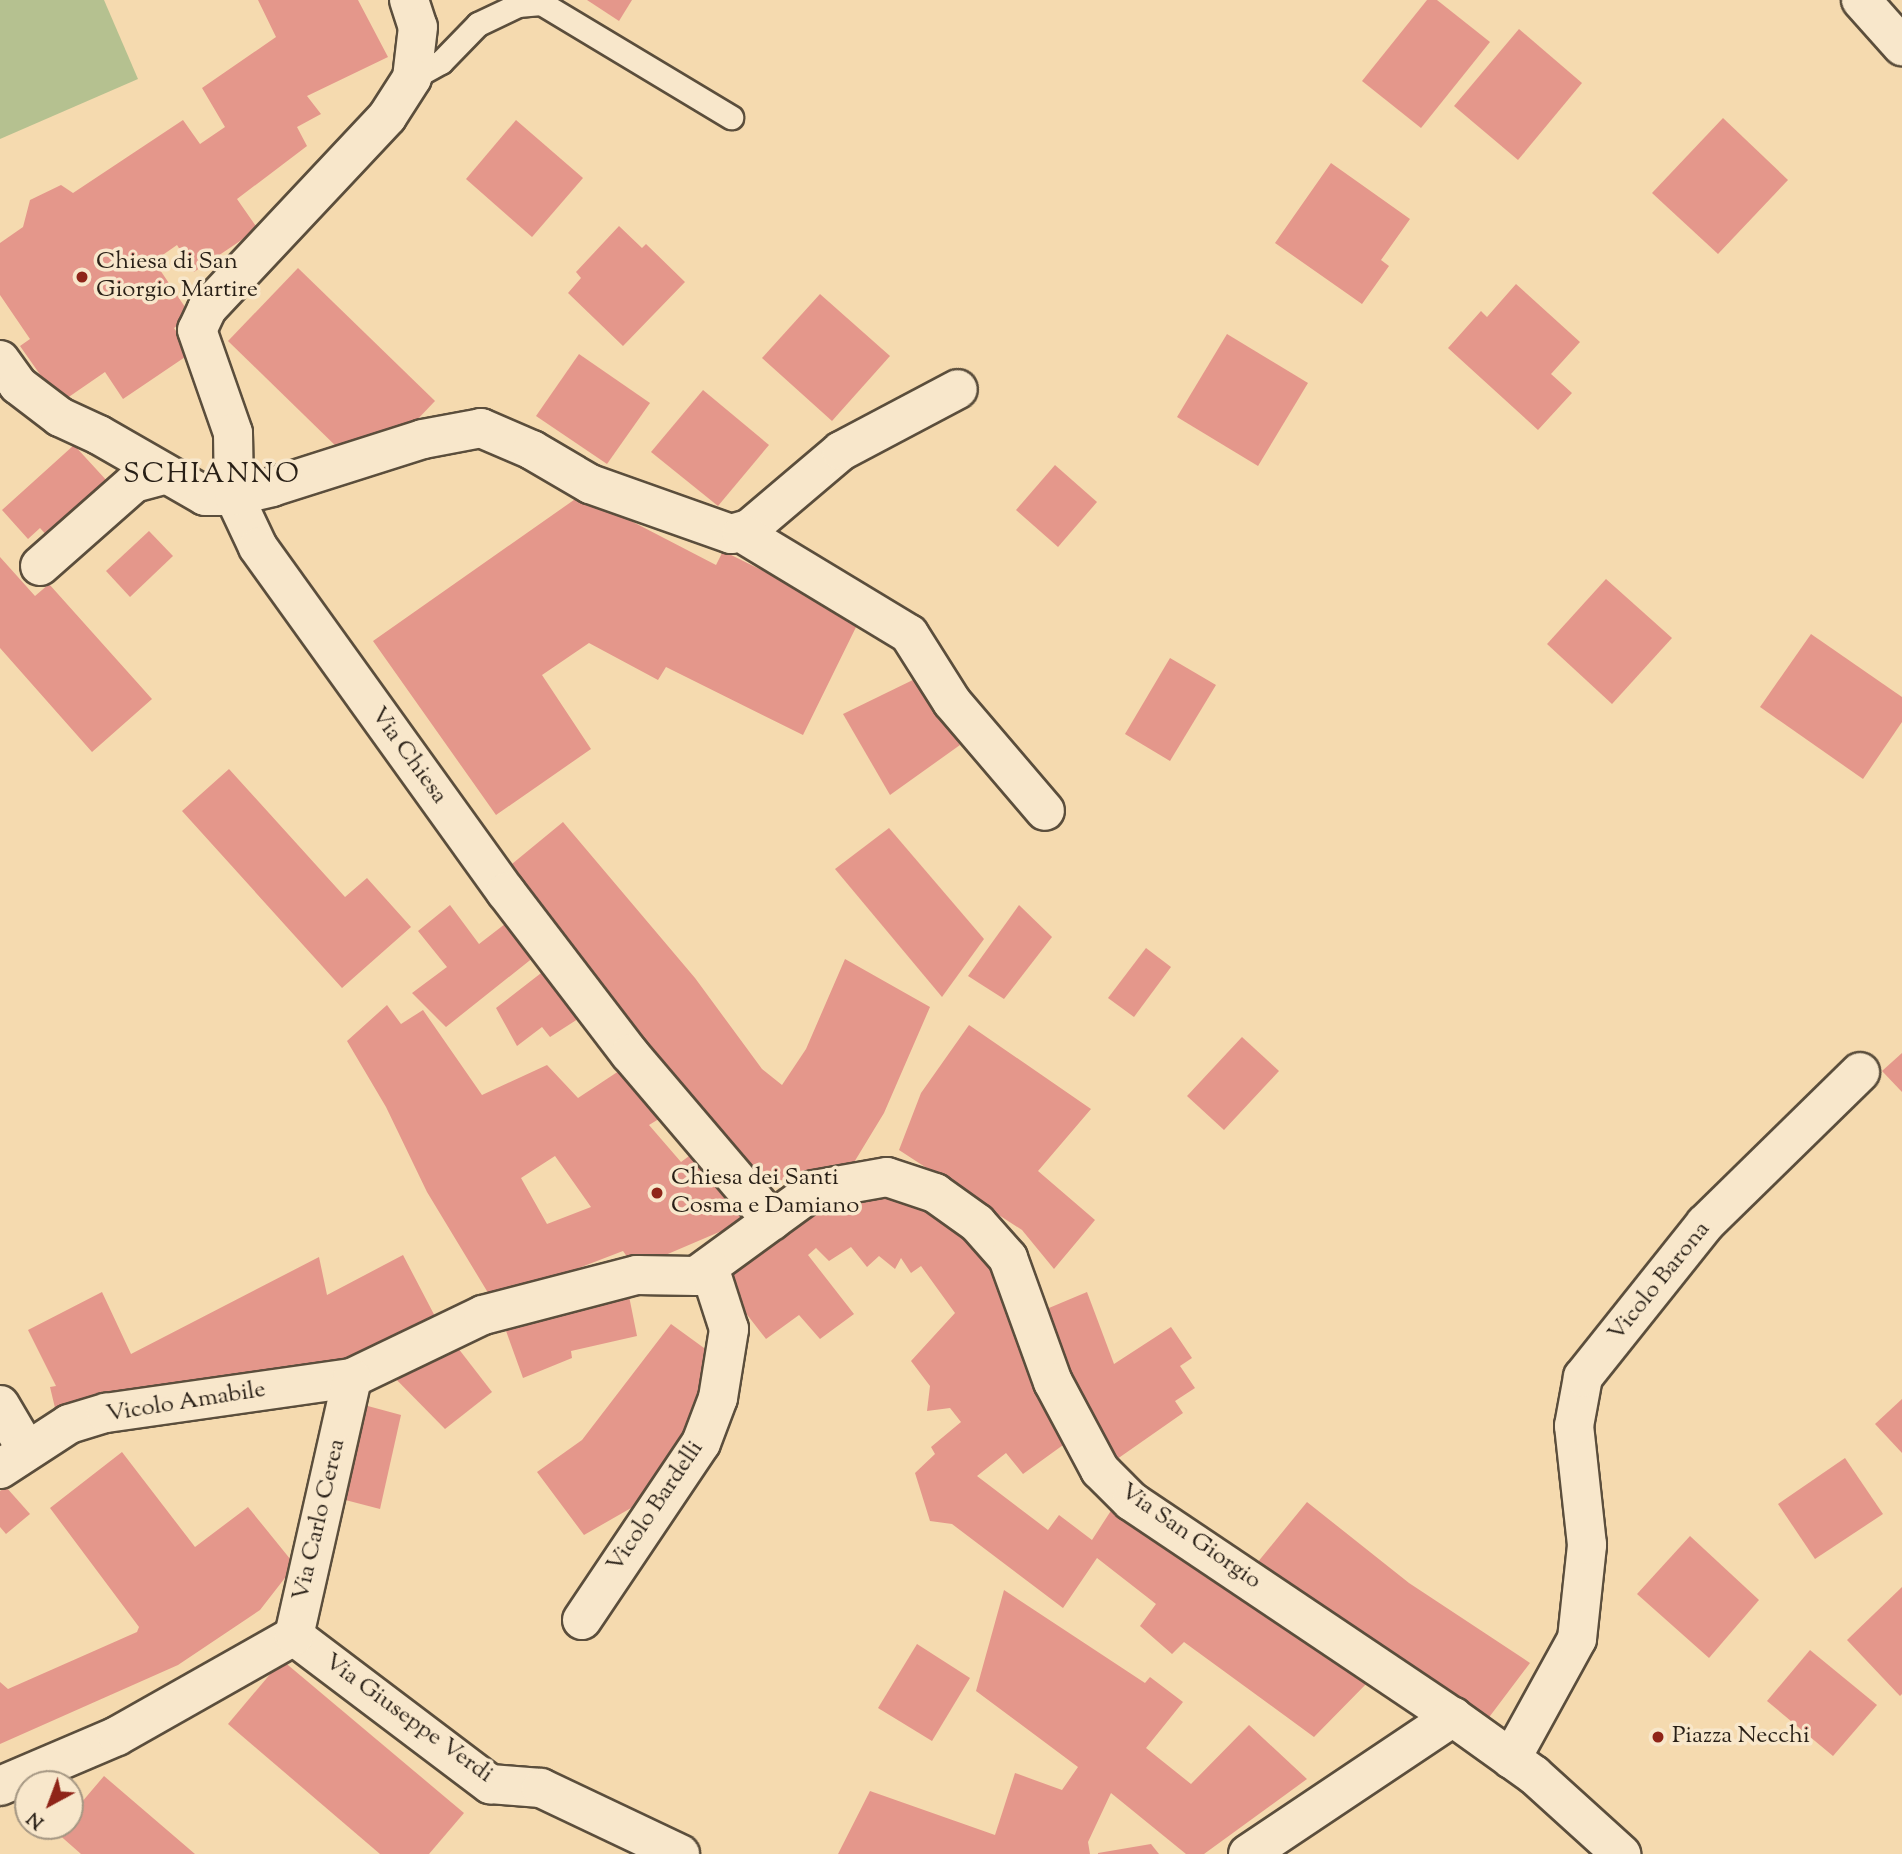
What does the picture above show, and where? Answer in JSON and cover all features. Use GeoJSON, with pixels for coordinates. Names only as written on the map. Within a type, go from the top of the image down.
{"type":"FeatureCollection","features":[{"type":"Feature","properties":{"kind":"street"},"geometry":{"type":"LineString","coordinates":[[234,496],[233,433],[197,330],[207,309],[387,117],[412,78],[418,27],[409,0]]}},
{"type":"Feature","properties":{"kind":"street"},"geometry":{"type":"LineString","coordinates":[[1861,0],[1902,46]]}},
{"type":"Feature","properties":{"kind":"street"},"geometry":{"type":"LineString","coordinates":[[0,360],[18,385],[60,417],[99,435],[201,495],[234,496],[303,480],[423,439],[481,428],[532,450],[590,484],[708,529],[742,533],[909,634],[952,702],[1045,811]]}},
{"type":"Feature","properties":{"kind":"street"},"geometry":{"type":"LineString","coordinates":[[742,533],[841,451],[958,389]]}},
{"type":"Feature","properties":{"kind":"street"},"geometry":{"type":"LineString","coordinates":[[40,566],[134,483],[164,475]]}},
{"type":"Feature","properties":{"kind":"street","name":"Via Chiesa"},"geometry":{"type":"LineString","coordinates":[[234,496],[257,547],[506,892],[630,1054],[772,1221]]}},
{"type":"Feature","properties":{"kind":"street","name":"Vicolo Barona"},"geometry":{"type":"LineString","coordinates":[[1511,1759],[1577,1639],[1587,1545],[1574,1426],[1583,1377],[1705,1224],[1860,1072]]}},
{"type":"Feature","properties":{"kind":"street","name":"Via San Giorgio"},"geometry":{"type":"LineString","coordinates":[[709,1267],[814,1190],[887,1177],[935,1193],[977,1223],[1008,1258],[1053,1382],[1100,1470],[1131,1501],[1453,1717],[1511,1759],[1620,1854]]}},
{"type":"Feature","properties":{"kind":"street"},"geometry":{"type":"LineString","coordinates":[[352,1378],[483,1315],[637,1275],[696,1276],[709,1267]]}},
{"type":"Feature","properties":{"kind":"street","name":"Vicolo Bardelli"},"geometry":{"type":"LineString","coordinates":[[582,1620],[676,1485],[701,1443],[718,1398],[729,1329],[709,1267]]}},
{"type":"Feature","properties":{"kind":"street","name":"Vicolo Amabile"},"geometry":{"type":"LineString","coordinates":[[0,1405],[13,1459],[69,1424],[106,1413],[352,1378]]}},
{"type":"Feature","properties":{"kind":"street","name":"Via Carlo Cerea"},"geometry":{"type":"LineString","coordinates":[[0,1786],[117,1736],[294,1636],[352,1378]]}},
{"type":"Feature","properties":{"kind":"street","name":"Via Giuseppe Verdi"},"geometry":{"type":"LineString","coordinates":[[294,1636],[490,1784],[541,1788],[680,1854]]}},
{"type":"Feature","properties":{"kind":"street"},"geometry":{"type":"LineString","coordinates":[[1248,1854],[1453,1717]]}},
{"type":"Feature","properties":{"kind":"lane"},"geometry":{"type":"LineString","coordinates":[[412,78],[440,62],[478,23],[518,5],[541,3],[731,117]]}},
{"type":"Feature","properties":{"kind":"green space"},"geometry":{"type":"Polygon","coordinates":[[[0,0],[104,0],[138,79],[0,139],[0,0]]]}},
{"type":"Feature","properties":{"kind":"building"},"geometry":{"type":"Polygon","coordinates":[[[258,0],[358,0],[388,57],[307,96],[321,114],[297,127],[307,146],[237,199],[258,229],[194,272],[177,245],[154,261],[191,316],[174,328],[191,353],[123,399],[105,372],[60,403],[20,346],[30,339],[0,295],[0,243],[23,227],[30,200],[61,185],[73,193],[183,120],[200,144],[225,127],[202,88],[276,37],[258,0]]]}},
{"type":"Feature","properties":{"kind":"building"},"geometry":{"type":"Polygon","coordinates":[[[587,0],[632,0],[619,21],[587,0]]]}},
{"type":"Feature","properties":{"kind":"building"},"geometry":{"type":"Polygon","coordinates":[[[1427,0],[1437,0],[1490,42],[1421,128],[1362,81],[1427,0]]]}},
{"type":"Feature","properties":{"kind":"building"},"geometry":{"type":"Polygon","coordinates":[[[1519,29],[1582,83],[1518,160],[1454,106],[1519,29]]]}},
{"type":"Feature","properties":{"kind":"building"},"geometry":{"type":"Polygon","coordinates":[[[1723,118],[1788,180],[1718,254],[1652,193],[1723,118]]]}},
{"type":"Feature","properties":{"kind":"building"},"geometry":{"type":"Polygon","coordinates":[[[516,120],[583,178],[532,237],[466,179],[516,120]]]}},
{"type":"Feature","properties":{"kind":"building"},"geometry":{"type":"Polygon","coordinates":[[[1331,163],[1410,219],[1381,260],[1389,266],[1362,304],[1275,243],[1331,163]]]}},
{"type":"Feature","properties":{"kind":"building"},"geometry":{"type":"Polygon","coordinates":[[[619,226],[642,248],[646,244],[685,282],[623,346],[568,293],[581,278],[576,272],[619,226]]]}},
{"type":"Feature","properties":{"kind":"building"},"geometry":{"type":"Polygon","coordinates":[[[298,268],[435,401],[414,423],[343,453],[228,341],[298,268]]]}},
{"type":"Feature","properties":{"kind":"building"},"geometry":{"type":"Polygon","coordinates":[[[1516,284],[1580,342],[1551,374],[1572,393],[1538,430],[1448,348],[1481,311],[1487,317],[1516,284]]]}},
{"type":"Feature","properties":{"kind":"building"},"geometry":{"type":"Polygon","coordinates":[[[820,294],[890,356],[832,421],[762,358],[820,294]]]}},
{"type":"Feature","properties":{"kind":"building"},"geometry":{"type":"Polygon","coordinates":[[[1227,334],[1308,383],[1258,466],[1177,417],[1227,334]]]}},
{"type":"Feature","properties":{"kind":"building"},"geometry":{"type":"Polygon","coordinates":[[[579,354],[650,403],[607,464],[536,416],[579,354]]]}},
{"type":"Feature","properties":{"kind":"building"},"geometry":{"type":"Polygon","coordinates":[[[703,390],[769,445],[718,506],[651,452],[703,390]]]}},
{"type":"Feature","properties":{"kind":"building"},"geometry":{"type":"Polygon","coordinates":[[[74,445],[119,494],[58,548],[40,528],[28,539],[2,510],[74,445]]]}},
{"type":"Feature","properties":{"kind":"building"},"geometry":{"type":"Polygon","coordinates":[[[1055,465],[1097,502],[1058,547],[1016,510],[1055,465]]]}},
{"type":"Feature","properties":{"kind":"building"},"geometry":{"type":"Polygon","coordinates":[[[581,495],[716,565],[723,551],[860,619],[803,735],[666,667],[658,680],[589,643],[542,675],[591,749],[496,815],[373,641],[581,495]]]}},
{"type":"Feature","properties":{"kind":"building"},"geometry":{"type":"Polygon","coordinates":[[[149,531],[173,556],[130,597],[106,571],[149,531]]]}},
{"type":"Feature","properties":{"kind":"building"},"geometry":{"type":"Polygon","coordinates":[[[0,557],[35,596],[49,584],[152,699],[92,752],[0,648],[0,557]]]}},
{"type":"Feature","properties":{"kind":"building"},"geometry":{"type":"Polygon","coordinates":[[[1606,579],[1672,638],[1612,704],[1547,644],[1606,579]]]}},
{"type":"Feature","properties":{"kind":"building"},"geometry":{"type":"Polygon","coordinates":[[[1811,634],[1902,697],[1902,722],[1863,779],[1760,707],[1811,634]]]}},
{"type":"Feature","properties":{"kind":"building"},"geometry":{"type":"Polygon","coordinates":[[[1170,658],[1216,685],[1170,761],[1125,734],[1170,658]]]}},
{"type":"Feature","properties":{"kind":"building"},"geometry":{"type":"Polygon","coordinates":[[[919,677],[960,745],[890,795],[843,714],[919,677]]]}},
{"type":"Feature","properties":{"kind":"building"},"geometry":{"type":"Polygon","coordinates":[[[229,769],[345,897],[367,878],[411,927],[342,988],[182,811],[229,769]]]}},
{"type":"Feature","properties":{"kind":"building"},"geometry":{"type":"Polygon","coordinates":[[[563,822],[695,978],[762,1069],[782,1085],[806,1049],[845,959],[930,1007],[884,1113],[850,1169],[809,1181],[749,1179],[506,869],[563,822]]]}},
{"type":"Feature","properties":{"kind":"building"},"geometry":{"type":"Polygon","coordinates":[[[889,828],[984,939],[942,997],[835,869],[889,828]]]}},
{"type":"Feature","properties":{"kind":"building"},"geometry":{"type":"Polygon","coordinates":[[[450,905],[479,944],[505,924],[534,957],[446,1027],[412,993],[447,967],[418,931],[450,905]]]}},
{"type":"Feature","properties":{"kind":"building"},"geometry":{"type":"Polygon","coordinates":[[[1019,905],[1052,937],[1004,999],[968,976],[1019,905]]]}},
{"type":"Feature","properties":{"kind":"building"},"geometry":{"type":"Polygon","coordinates":[[[1146,948],[1171,967],[1134,1017],[1108,998],[1146,948]]]}},
{"type":"Feature","properties":{"kind":"building"},"geometry":{"type":"Polygon","coordinates":[[[545,970],[581,1017],[550,1037],[542,1027],[517,1046],[496,1008],[545,970]]]}},
{"type":"Feature","properties":{"kind":"building"},"geometry":{"type":"Polygon","coordinates":[[[387,1005],[401,1024],[423,1010],[482,1095],[547,1065],[578,1098],[628,1065],[667,1114],[649,1125],[681,1162],[700,1148],[752,1218],[635,1268],[623,1251],[493,1301],[427,1192],[386,1107],[347,1041],[387,1005]],[[555,1156],[521,1178],[547,1224],[591,1207],[555,1156]]]}},
{"type":"Feature","properties":{"kind":"building"},"geometry":{"type":"Polygon","coordinates":[[[969,1025],[1091,1109],[1038,1171],[1095,1220],[1054,1269],[1022,1230],[899,1150],[921,1093],[969,1025]]]}},
{"type":"Feature","properties":{"kind":"building"},"geometry":{"type":"Polygon","coordinates":[[[1242,1037],[1279,1071],[1224,1130],[1187,1096],[1242,1037]]]}},
{"type":"Feature","properties":{"kind":"building"},"geometry":{"type":"Polygon","coordinates":[[[1902,1053],[1902,1092],[1882,1071],[1902,1053]]]}},
{"type":"Feature","properties":{"kind":"building"},"geometry":{"type":"Polygon","coordinates":[[[896,1190],[983,1248],[1070,1440],[1023,1474],[1006,1453],[977,1476],[1048,1530],[1059,1515],[1092,1540],[1114,1506],[1371,1679],[1314,1737],[1184,1642],[1172,1654],[1140,1626],[1156,1604],[1097,1558],[1063,1608],[952,1524],[930,1521],[915,1473],[935,1454],[931,1447],[961,1422],[950,1408],[927,1411],[930,1386],[911,1361],[955,1313],[921,1266],[911,1273],[901,1258],[895,1269],[879,1256],[867,1267],[851,1247],[829,1261],[816,1248],[808,1255],[854,1314],[820,1339],[799,1315],[766,1339],[717,1276],[826,1195],[896,1190]]]}},
{"type":"Feature","properties":{"kind":"building"},"geometry":{"type":"Polygon","coordinates":[[[403,1255],[439,1324],[358,1356],[56,1412],[50,1387],[56,1386],[28,1330],[102,1292],[131,1354],[319,1257],[327,1295],[403,1255]]]}},
{"type":"Feature","properties":{"kind":"building"},"geometry":{"type":"Polygon","coordinates":[[[628,1291],[637,1336],[571,1351],[572,1358],[523,1378],[501,1317],[628,1291]]]}},
{"type":"Feature","properties":{"kind":"building"},"geometry":{"type":"Polygon","coordinates":[[[1087,1292],[1114,1364],[1171,1327],[1192,1358],[1180,1366],[1195,1388],[1175,1401],[1183,1413],[1110,1464],[1037,1313],[1087,1292]]]}},
{"type":"Feature","properties":{"kind":"building"},"geometry":{"type":"Polygon","coordinates":[[[671,1324],[704,1348],[709,1387],[702,1417],[645,1500],[584,1535],[537,1472],[582,1440],[671,1324]]]}},
{"type":"Feature","properties":{"kind":"building"},"geometry":{"type":"Polygon","coordinates":[[[451,1339],[492,1392],[445,1429],[385,1368],[451,1339]]]}},
{"type":"Feature","properties":{"kind":"building"},"geometry":{"type":"Polygon","coordinates":[[[1902,1399],[1902,1453],[1875,1424],[1902,1399]]]}},
{"type":"Feature","properties":{"kind":"building"},"geometry":{"type":"Polygon","coordinates":[[[353,1402],[401,1415],[380,1509],[330,1496],[353,1402]]]}},
{"type":"Feature","properties":{"kind":"building"},"geometry":{"type":"Polygon","coordinates":[[[122,1452],[195,1547],[248,1507],[295,1565],[260,1610],[178,1665],[0,1744],[0,1682],[8,1689],[137,1632],[139,1627],[50,1508],[122,1452]]]}},
{"type":"Feature","properties":{"kind":"building"},"geometry":{"type":"Polygon","coordinates":[[[1845,1458],[1883,1514],[1815,1559],[1778,1504],[1845,1458]]]}},
{"type":"Feature","properties":{"kind":"building"},"geometry":{"type":"Polygon","coordinates":[[[6,1487],[30,1514],[6,1534],[0,1527],[0,1491],[6,1487]]]}},
{"type":"Feature","properties":{"kind":"building"},"geometry":{"type":"Polygon","coordinates":[[[1307,1502],[1409,1583],[1530,1663],[1487,1720],[1248,1574],[1307,1502]]]}},
{"type":"Feature","properties":{"kind":"building"},"geometry":{"type":"Polygon","coordinates":[[[1690,1536],[1759,1600],[1709,1658],[1637,1594],[1690,1536]]]}},
{"type":"Feature","properties":{"kind":"building"},"geometry":{"type":"Polygon","coordinates":[[[1902,1587],[1902,1694],[1900,1696],[1847,1640],[1902,1587]]]}},
{"type":"Feature","properties":{"kind":"building"},"geometry":{"type":"Polygon","coordinates":[[[1004,1590],[1145,1683],[1150,1677],[1183,1702],[1146,1748],[1191,1784],[1249,1725],[1307,1779],[1204,1854],[1186,1854],[1111,1793],[1088,1842],[1090,1854],[838,1854],[870,1791],[995,1835],[1015,1773],[1062,1790],[1078,1767],[976,1691],[1004,1590]]]}},
{"type":"Feature","properties":{"kind":"building"},"geometry":{"type":"Polygon","coordinates":[[[917,1644],[970,1678],[932,1741],[878,1708],[917,1644]]]}},
{"type":"Feature","properties":{"kind":"building"},"geometry":{"type":"Polygon","coordinates":[[[1810,1650],[1877,1705],[1833,1756],[1767,1701],[1810,1650]]]}},
{"type":"Feature","properties":{"kind":"building"},"geometry":{"type":"Polygon","coordinates":[[[282,1660],[464,1813],[429,1854],[380,1854],[228,1724],[282,1660]]]}},
{"type":"Feature","properties":{"kind":"building"},"geometry":{"type":"Polygon","coordinates":[[[104,1776],[195,1854],[81,1854],[65,1840],[84,1840],[84,1800],[104,1776]]]}},
{"type":"Feature","properties":{"kind":"building"},"geometry":{"type":"Polygon","coordinates":[[[1151,1844],[1159,1854],[1098,1854],[1098,1853],[1151,1844]]]}},
{"type":"Feature","properties":{"kind":"place","name":"Chiesa di San Giorgio Martire"},"geometry":{"type":"Point","coordinates":[82,277]}},
{"type":"Feature","properties":{"kind":"place","name":"Chiesa dei Santi Cosma e Damiano"},"geometry":{"type":"Point","coordinates":[657,1193]}},
{"type":"Feature","properties":{"kind":"place","name":"Piazza Necchi"},"geometry":{"type":"Point","coordinates":[1658,1737]}},
{"type":"Feature","properties":{"kind":"district","name":"SCHIANNO"},"geometry":{"type":"Point","coordinates":[212,475]}}]}
